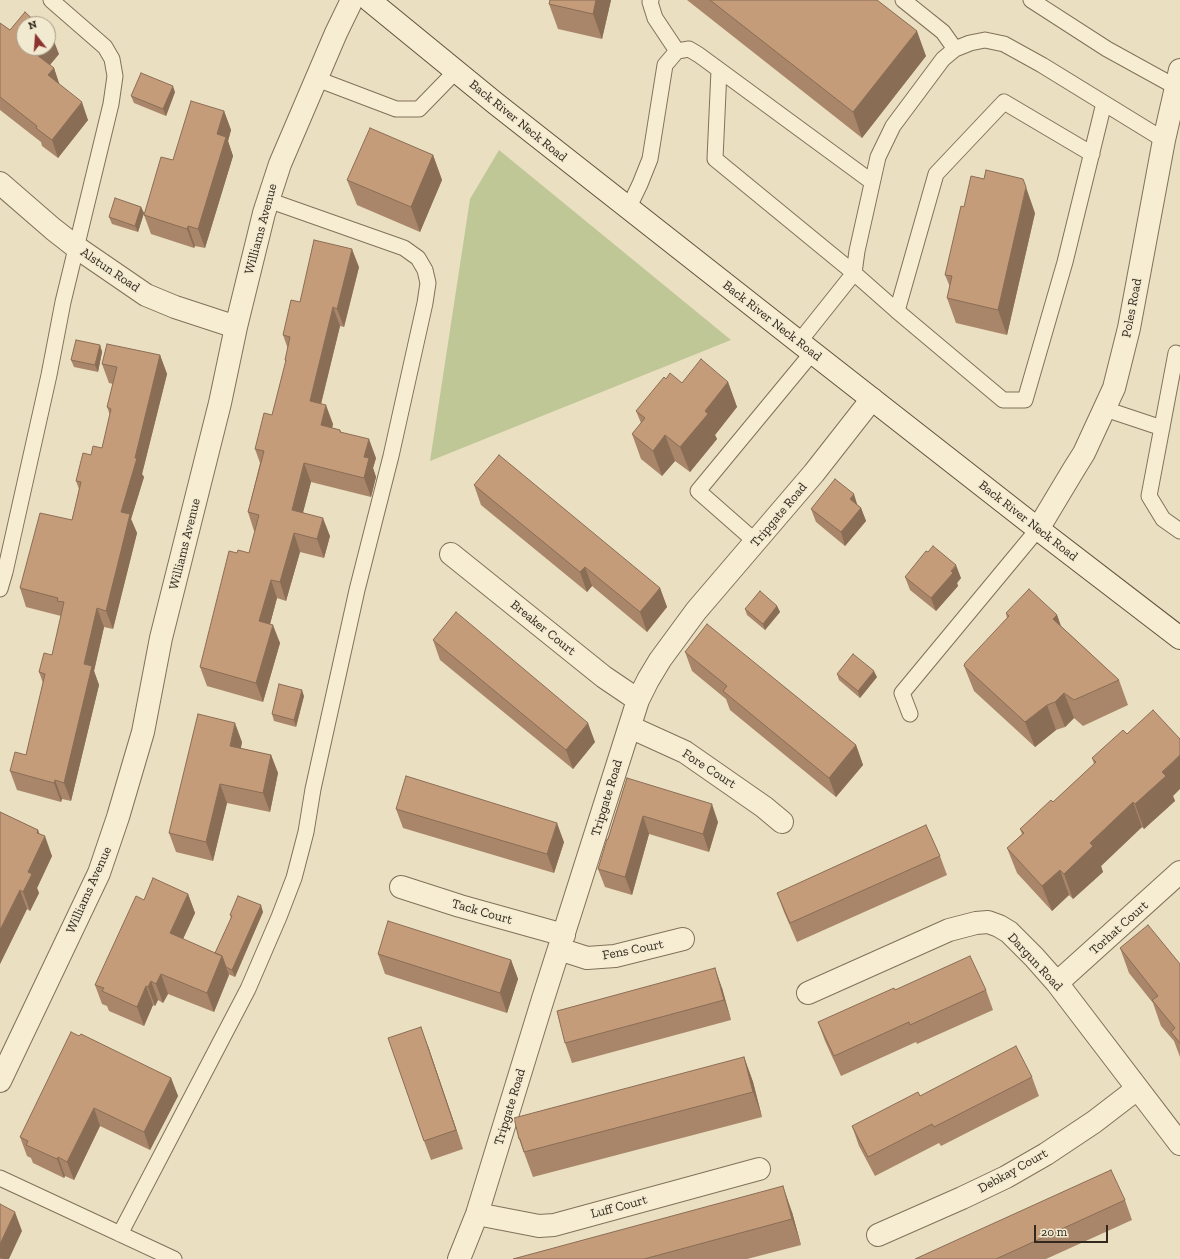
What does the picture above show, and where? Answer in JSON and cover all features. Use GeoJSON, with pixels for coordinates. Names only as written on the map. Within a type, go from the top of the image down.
{"type":"FeatureCollection","features":[{"type":"Feature","properties":{"kind":"street","name":"Williams Avenue"},"geometry":{"type":"LineString","coordinates":[[0,1081],[99,872],[118,817],[143,732],[161,638],[220,403],[236,327],[268,200],[280,164],[336,33],[352,0]]}},
{"type":"Feature","properties":{"kind":"street","name":"Back River Neck Road"},"geometry":{"type":"LineString","coordinates":[[369,0],[456,71],[805,348],[1180,638]]}},
{"type":"Feature","properties":{"kind":"street","name":"Poles Road"},"geometry":{"type":"LineString","coordinates":[[1038,529],[1084,454],[1114,388],[1129,328],[1164,140],[1177,91]]}},
{"type":"Feature","properties":{"kind":"street","name":"Alstun Road"},"geometry":{"type":"LineString","coordinates":[[0,183],[76,248],[146,295],[175,307],[236,327]]}},
{"type":"Feature","properties":{"kind":"street","name":"Tripgate Road"},"geometry":{"type":"LineString","coordinates":[[459,1259],[477,1214],[638,700],[660,660],[692,618],[814,473],[872,399]]}},
{"type":"Feature","properties":{"kind":"street","name":"Breaker Court"},"geometry":{"type":"LineString","coordinates":[[451,554],[604,677],[638,700]]}},
{"type":"Feature","properties":{"kind":"street","name":"Fore Court"},"geometry":{"type":"LineString","coordinates":[[630,727],[685,752],[764,807],[782,822]]}},
{"type":"Feature","properties":{"kind":"street","name":"Torhat Court"},"geometry":{"type":"LineString","coordinates":[[1057,983],[1180,872]]}},
{"type":"Feature","properties":{"kind":"street","name":"Tack Court"},"geometry":{"type":"LineString","coordinates":[[401,887],[460,906],[561,942]]}},
{"type":"Feature","properties":{"kind":"street","name":"Dargun Road"},"geometry":{"type":"LineString","coordinates":[[808,993],[949,930],[976,923],[988,922],[999,926],[1009,932],[1057,983],[1180,1144]]}},
{"type":"Feature","properties":{"kind":"street","name":"Fens Court"},"geometry":{"type":"LineString","coordinates":[[561,942],[587,958],[615,956],[683,939]]}},
{"type":"Feature","properties":{"kind":"street","name":"Debkay Court"},"geometry":{"type":"LineString","coordinates":[[878,1235],[962,1198],[1013,1173],[1046,1154],[1082,1130],[1137,1089]]}},
{"type":"Feature","properties":{"kind":"street","name":"Luff Court"},"geometry":{"type":"LineString","coordinates":[[477,1214],[538,1226],[554,1225],[759,1169]]}},
{"type":"Feature","properties":{"kind":"lane"},"geometry":{"type":"LineString","coordinates":[[0,589],[49,375],[63,302],[111,104],[115,76],[112,59],[105,48],[51,0]]}},
{"type":"Feature","properties":{"kind":"lane"},"geometry":{"type":"LineString","coordinates":[[651,0],[650,2],[655,18],[677,51]]}},
{"type":"Feature","properties":{"kind":"lane"},"geometry":{"type":"LineString","coordinates":[[903,0],[943,32],[955,49]]}},
{"type":"Feature","properties":{"kind":"lane"},"geometry":{"type":"LineString","coordinates":[[1031,0],[1107,49],[1177,91]]}},
{"type":"Feature","properties":{"kind":"lane"},"geometry":{"type":"LineString","coordinates":[[756,542],[698,491],[805,348],[854,273],[857,251],[878,157],[893,126],[943,59],[955,49],[970,43],[985,40],[1004,44],[1042,65],[1164,140]]}},
{"type":"Feature","properties":{"kind":"lane"},"geometry":{"type":"LineString","coordinates":[[628,208],[650,159],[665,65],[677,51],[689,49],[872,182]]}},
{"type":"Feature","properties":{"kind":"lane"},"geometry":{"type":"LineString","coordinates":[[719,70],[715,159],[854,273],[1003,400],[1025,400],[1065,262],[1104,103]]}},
{"type":"Feature","properties":{"kind":"lane"},"geometry":{"type":"LineString","coordinates":[[317,79],[396,110],[419,109],[456,71]]}},
{"type":"Feature","properties":{"kind":"lane"},"geometry":{"type":"LineString","coordinates":[[898,311],[936,174],[1004,102],[1092,154]]}},
{"type":"Feature","properties":{"kind":"lane"},"geometry":{"type":"LineString","coordinates":[[120,1234],[248,990],[294,878],[306,832],[313,789],[357,590],[391,456],[425,303],[428,283],[425,270],[418,258],[404,248],[268,200]]}},
{"type":"Feature","properties":{"kind":"lane"},"geometry":{"type":"LineString","coordinates":[[1176,353],[1149,496],[1163,519],[1180,531]]}},
{"type":"Feature","properties":{"kind":"lane"},"geometry":{"type":"LineString","coordinates":[[1105,409],[1162,428]]}},
{"type":"Feature","properties":{"kind":"lane"},"geometry":{"type":"LineString","coordinates":[[910,714],[902,693],[1038,529]]}},
{"type":"Feature","properties":{"kind":"lane"},"geometry":{"type":"LineString","coordinates":[[0,1178],[174,1259]]}},
{"type":"Feature","properties":{"kind":"green space"},"geometry":{"type":"Polygon","coordinates":[[[499,150],[731,340],[430,461],[470,199],[499,150]]]}},
{"type":"Feature","properties":{"kind":"building"},"geometry":{"type":"Polygon","coordinates":[[[550,0],[596,0],[593,14],[549,4],[550,0]]]}},
{"type":"Feature","properties":{"kind":"building"},"geometry":{"type":"Polygon","coordinates":[[[710,0],[877,0],[917,31],[853,112],[710,0]]]}},
{"type":"Feature","properties":{"kind":"building"},"geometry":{"type":"Polygon","coordinates":[[[25,12],[29,16],[22,16],[25,12]]]}},
{"type":"Feature","properties":{"kind":"building"},"geometry":{"type":"Polygon","coordinates":[[[0,23],[10,30],[16,23],[16,56],[38,56],[54,68],[48,75],[82,102],[52,140],[36,128],[37,126],[0,97],[0,23]]]}},
{"type":"Feature","properties":{"kind":"building"},"geometry":{"type":"Polygon","coordinates":[[[141,73],[173,86],[163,109],[131,96],[141,73]]]}},
{"type":"Feature","properties":{"kind":"building"},"geometry":{"type":"Polygon","coordinates":[[[191,101],[224,111],[217,134],[226,137],[198,229],[188,226],[187,229],[144,215],[161,157],[173,160],[191,101]]]}},
{"type":"Feature","properties":{"kind":"building"},"geometry":{"type":"Polygon","coordinates":[[[370,128],[433,155],[411,207],[347,180],[370,128]]]}},
{"type":"Feature","properties":{"kind":"building"},"geometry":{"type":"Polygon","coordinates":[[[986,170],[1023,179],[1026,187],[998,310],[947,298],[952,276],[945,275],[961,206],[964,207],[971,176],[984,179],[986,170]]]}},
{"type":"Feature","properties":{"kind":"building"},"geometry":{"type":"Polygon","coordinates":[[[115,198],[141,207],[135,226],[109,217],[115,198]]]}},
{"type":"Feature","properties":{"kind":"building"},"geometry":{"type":"Polygon","coordinates":[[[314,240],[352,249],[337,309],[333,307],[310,401],[326,405],[321,425],[340,430],[340,432],[369,439],[364,457],[369,458],[364,478],[304,463],[292,510],[323,518],[317,539],[294,533],[280,582],[271,580],[259,621],[273,625],[256,683],[200,667],[229,551],[237,553],[238,550],[249,553],[259,515],[248,512],[264,451],[255,449],[264,413],[272,415],[286,360],[290,337],[283,335],[291,300],[300,302],[314,240]]]}},
{"type":"Feature","properties":{"kind":"building"},"geometry":{"type":"Polygon","coordinates":[[[76,340],[100,345],[95,365],[71,360],[76,340]]]}},
{"type":"Feature","properties":{"kind":"building"},"geometry":{"type":"Polygon","coordinates":[[[107,344],[160,355],[135,458],[137,458],[121,512],[130,514],[121,551],[106,611],[97,608],[84,664],[92,666],[64,783],[55,780],[54,783],[10,771],[15,752],[26,755],[45,674],[39,672],[44,653],[52,655],[64,602],[57,601],[58,598],[20,588],[40,513],[72,520],[81,482],[76,481],[83,453],[91,455],[93,446],[102,448],[111,409],[107,407],[117,367],[102,364],[107,344]]]}},
{"type":"Feature","properties":{"kind":"building"},"geometry":{"type":"Polygon","coordinates":[[[701,359],[728,382],[705,411],[708,414],[680,447],[665,435],[653,451],[632,434],[645,418],[636,411],[664,377],[666,379],[670,373],[682,383],[701,359]]]}},
{"type":"Feature","properties":{"kind":"building"},"geometry":{"type":"Polygon","coordinates":[[[499,455],[660,588],[640,612],[585,567],[580,572],[474,485],[499,455]]]}},
{"type":"Feature","properties":{"kind":"building"},"geometry":{"type":"Polygon","coordinates":[[[835,479],[854,494],[850,499],[861,508],[841,532],[811,509],[835,479]]]}},
{"type":"Feature","properties":{"kind":"building"},"geometry":{"type":"Polygon","coordinates":[[[933,546],[956,565],[951,571],[953,573],[931,598],[905,577],[926,551],[928,552],[933,546]]]}},
{"type":"Feature","properties":{"kind":"building"},"geometry":{"type":"Polygon","coordinates":[[[1029,589],[1057,615],[1053,619],[1119,680],[1074,700],[1064,693],[1055,702],[1047,705],[1025,722],[964,666],[965,663],[1009,616],[1006,613],[1029,589]]]}},
{"type":"Feature","properties":{"kind":"building"},"geometry":{"type":"Polygon","coordinates":[[[760,591],[777,606],[763,624],[745,609],[760,591]]]}},
{"type":"Feature","properties":{"kind":"building"},"geometry":{"type":"Polygon","coordinates":[[[456,612],[588,723],[566,750],[433,640],[456,612]]]}},
{"type":"Feature","properties":{"kind":"building"},"geometry":{"type":"Polygon","coordinates":[[[707,624],[856,745],[829,778],[723,691],[727,686],[685,652],[707,624]]]}},
{"type":"Feature","properties":{"kind":"building"},"geometry":{"type":"Polygon","coordinates":[[[853,654],[874,671],[858,691],[837,674],[853,654]]]}},
{"type":"Feature","properties":{"kind":"building"},"geometry":{"type":"Polygon","coordinates":[[[279,684],[302,690],[294,720],[272,714],[279,684]]]}},
{"type":"Feature","properties":{"kind":"building"},"geometry":{"type":"Polygon","coordinates":[[[1153,710],[1180,739],[1180,755],[1162,772],[1166,776],[1135,804],[1133,802],[1090,843],[1093,846],[1064,874],[1060,870],[1042,886],[1007,848],[1024,833],[1020,829],[1051,800],[1053,802],[1096,762],[1092,758],[1123,730],[1127,734],[1153,710]]]}},
{"type":"Feature","properties":{"kind":"building"},"geometry":{"type":"Polygon","coordinates":[[[198,714],[235,723],[230,746],[271,755],[263,793],[220,784],[206,842],[169,833],[198,714]]]}},
{"type":"Feature","properties":{"kind":"building"},"geometry":{"type":"Polygon","coordinates":[[[406,776],[557,823],[547,854],[396,809],[406,776]]]}},
{"type":"Feature","properties":{"kind":"building"},"geometry":{"type":"Polygon","coordinates":[[[627,778],[712,804],[703,834],[643,816],[625,877],[598,869],[627,778]]]}},
{"type":"Feature","properties":{"kind":"building"},"geometry":{"type":"Polygon","coordinates":[[[0,812],[38,830],[37,833],[45,836],[28,872],[32,874],[23,892],[20,890],[0,930],[0,812]]]}},
{"type":"Feature","properties":{"kind":"building"},"geometry":{"type":"Polygon","coordinates":[[[926,825],[940,856],[790,923],[777,893],[926,825]]]}},
{"type":"Feature","properties":{"kind":"building"},"geometry":{"type":"Polygon","coordinates":[[[153,878],[188,894],[170,933],[222,956],[207,993],[161,974],[156,984],[151,981],[148,987],[146,986],[137,1007],[102,991],[104,988],[95,985],[136,896],[144,900],[153,878]]]}},
{"type":"Feature","properties":{"kind":"building"},"geometry":{"type":"Polygon","coordinates":[[[238,896],[261,905],[232,970],[226,967],[222,956],[215,953],[232,916],[230,915],[238,896]]]}},
{"type":"Feature","properties":{"kind":"building"},"geometry":{"type":"Polygon","coordinates":[[[388,921],[511,960],[500,993],[378,954],[388,921]]]}},
{"type":"Feature","properties":{"kind":"building"},"geometry":{"type":"Polygon","coordinates":[[[1148,925],[1180,964],[1180,1043],[1171,1032],[1175,1028],[1152,1000],[1158,996],[1120,948],[1148,925]]]}},
{"type":"Feature","properties":{"kind":"building"},"geometry":{"type":"Polygon","coordinates":[[[970,956],[986,990],[910,1025],[909,1022],[834,1056],[818,1022],[894,988],[895,990],[970,956]]]}},
{"type":"Feature","properties":{"kind":"building"},"geometry":{"type":"Polygon","coordinates":[[[715,968],[724,1000],[565,1043],[557,1011],[715,968]]]}},
{"type":"Feature","properties":{"kind":"building"},"geometry":{"type":"Polygon","coordinates":[[[421,1027],[456,1130],[424,1141],[388,1038],[421,1027]]]}},
{"type":"Feature","properties":{"kind":"building"},"geometry":{"type":"Polygon","coordinates":[[[71,1032],[79,1036],[81,1034],[171,1078],[144,1132],[94,1108],[67,1162],[26,1145],[28,1141],[20,1137],[71,1032]]]}},
{"type":"Feature","properties":{"kind":"building"},"geometry":{"type":"Polygon","coordinates":[[[1016,1046],[1032,1077],[934,1127],[932,1124],[868,1157],[852,1126],[918,1092],[920,1096],[1016,1046]]]}},
{"type":"Feature","properties":{"kind":"building"},"geometry":{"type":"Polygon","coordinates":[[[744,1057],[753,1092],[524,1152],[514,1118],[744,1057]]]}},
{"type":"Feature","properties":{"kind":"building"},"geometry":{"type":"Polygon","coordinates":[[[1111,1170],[1125,1200],[996,1259],[915,1259],[1111,1170]]]}},
{"type":"Feature","properties":{"kind":"building"},"geometry":{"type":"Polygon","coordinates":[[[783,1186],[792,1219],[644,1259],[513,1259],[783,1186]]]}},
{"type":"Feature","properties":{"kind":"building"},"geometry":{"type":"Polygon","coordinates":[[[0,1204],[15,1212],[0,1244],[0,1204]]]}}]}
